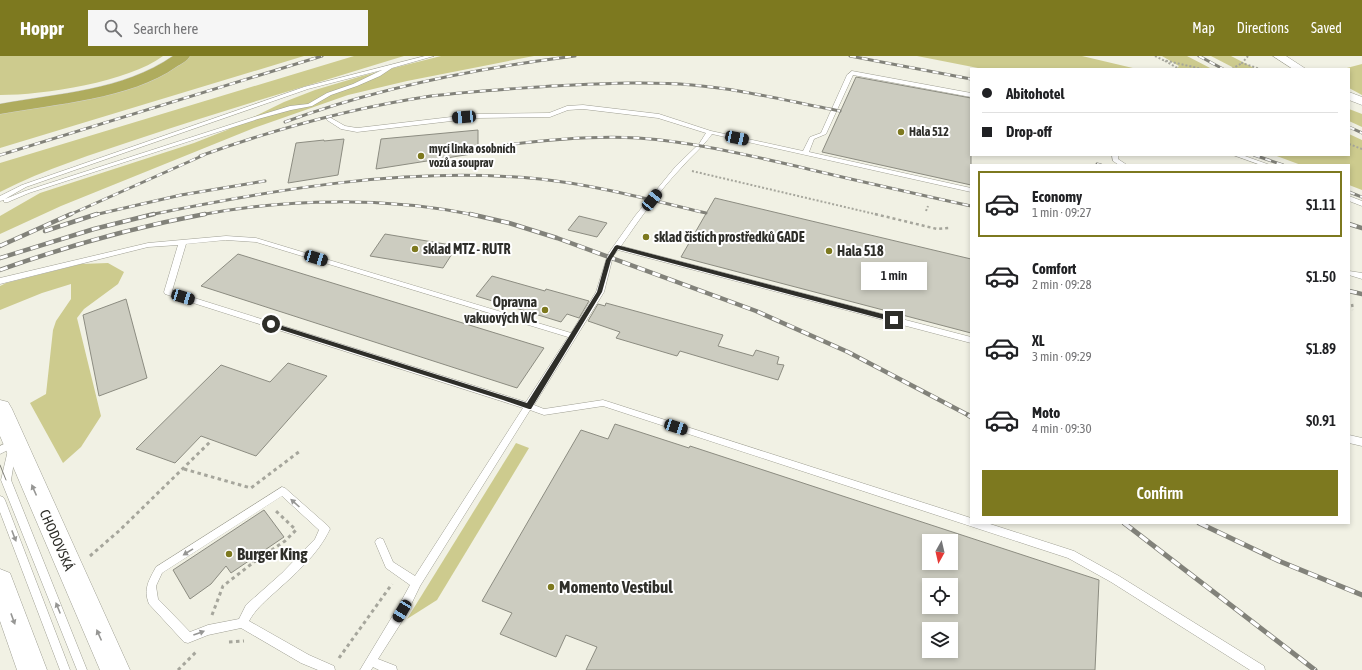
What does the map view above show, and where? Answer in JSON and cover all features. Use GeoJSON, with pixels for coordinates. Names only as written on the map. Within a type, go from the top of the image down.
{"type":"FeatureCollection","features":[{"type":"Feature","properties":{"kind":"highway"},"geometry":{"type":"LineString","coordinates":[[0,99],[49,95],[108,83],[145,71],[171,56]]}},
{"type":"Feature","properties":{"kind":"highway"},"geometry":{"type":"LineString","coordinates":[[0,109],[66,98],[129,83],[158,72],[183,56]]}},
{"type":"Feature","properties":{"kind":"main road","name":"CHODOVSKÁ"},"geometry":{"type":"LineString","coordinates":[[0,409],[7,446],[115,670]]}},
{"type":"Feature","properties":{"kind":"main road"},"geometry":{"type":"LineString","coordinates":[[0,582],[32,670]]}},
{"type":"Feature","properties":{"kind":"street"},"geometry":{"type":"LineString","coordinates":[[1278,56],[1299,68]]}},
{"type":"Feature","properties":{"kind":"street"},"geometry":{"type":"LineString","coordinates":[[1350,96],[1362,102]]}},
{"type":"Feature","properties":{"kind":"lane"},"geometry":{"type":"LineString","coordinates":[[0,199],[24,186],[306,88],[431,56]]}},
{"type":"Feature","properties":{"kind":"lane"},"geometry":{"type":"LineString","coordinates":[[0,203],[27,192],[256,118],[290,108],[310,105],[329,94],[378,75],[393,65]]}},
{"type":"Feature","properties":{"kind":"lane"},"geometry":{"type":"LineString","coordinates":[[805,153],[812,138],[823,134],[852,73],[970,95]]}},
{"type":"Feature","properties":{"kind":"lane"},"geometry":{"type":"LineString","coordinates":[[329,119],[343,128],[357,130],[477,116],[545,116],[555,114],[567,108],[577,107],[659,116],[710,132],[970,190]]}},
{"type":"Feature","properties":{"kind":"lane"},"geometry":{"type":"LineString","coordinates":[[392,670],[368,666],[416,583],[529,407],[600,292],[608,260],[637,218],[678,167],[701,145],[710,132]]}},
{"type":"Feature","properties":{"kind":"lane"},"geometry":{"type":"LineString","coordinates":[[1115,156],[1114,160],[1122,164]]}},
{"type":"Feature","properties":{"kind":"lane"},"geometry":{"type":"LineString","coordinates":[[1239,156],[1264,164]]}},
{"type":"Feature","properties":{"kind":"lane"},"geometry":{"type":"LineString","coordinates":[[1350,198],[1362,204]]}},
{"type":"Feature","properties":{"kind":"lane"},"geometry":{"type":"LineString","coordinates":[[0,281],[148,245],[226,238],[256,240],[573,336]]}},
{"type":"Feature","properties":{"kind":"lane"},"geometry":{"type":"LineString","coordinates":[[183,242],[168,292],[505,398],[544,412],[602,403],[970,522]]}},
{"type":"Feature","properties":{"kind":"lane"},"geometry":{"type":"LineString","coordinates":[[617,247],[970,340]]}},
{"type":"Feature","properties":{"kind":"lane"},"geometry":{"type":"LineString","coordinates":[[1350,273],[1362,276]]}},
{"type":"Feature","properties":{"kind":"lane"},"geometry":{"type":"LineString","coordinates":[[1350,439],[1362,442]]}},
{"type":"Feature","properties":{"kind":"lane"},"geometry":{"type":"LineString","coordinates":[[7,446],[6,480],[82,670]]}},
{"type":"Feature","properties":{"kind":"lane"},"geometry":{"type":"LineString","coordinates":[[242,623],[250,609],[318,542],[324,529],[282,491],[159,570],[151,586],[152,601],[188,638],[208,630],[242,623],[305,659],[332,667]]}},
{"type":"Feature","properties":{"kind":"lane"},"geometry":{"type":"LineString","coordinates":[[0,500],[65,670]]}},
{"type":"Feature","properties":{"kind":"lane"},"geometry":{"type":"LineString","coordinates":[[977,524],[1071,554],[1115,579],[1260,670]]}},
{"type":"Feature","properties":{"kind":"lane"},"geometry":{"type":"LineString","coordinates":[[380,542],[389,565],[416,583]]}},
{"type":"Feature","properties":{"kind":"path"},"geometry":{"type":"LineString","coordinates":[[1155,56],[1177,68]]}},
{"type":"Feature","properties":{"kind":"path"},"geometry":{"type":"LineString","coordinates":[[1234,68],[1242,63],[1248,56]]}},
{"type":"Feature","properties":{"kind":"path"},"geometry":{"type":"LineString","coordinates":[[1163,60],[1198,68]]}},
{"type":"Feature","properties":{"kind":"path"},"geometry":{"type":"LineString","coordinates":[[1242,63],[1257,68]]}},
{"type":"Feature","properties":{"kind":"path"},"geometry":{"type":"LineString","coordinates":[[1350,144],[1362,149]]}},
{"type":"Feature","properties":{"kind":"path"},"geometry":{"type":"LineString","coordinates":[[678,167],[937,229],[949,228]]}},
{"type":"Feature","properties":{"kind":"path"},"geometry":{"type":"LineString","coordinates":[[926,211],[928,206]]}},
{"type":"Feature","properties":{"kind":"path"},"geometry":{"type":"LineString","coordinates":[[1352,304],[1353,310]]}},
{"type":"Feature","properties":{"kind":"path"},"geometry":{"type":"LineString","coordinates":[[90,556],[210,442]]}},
{"type":"Feature","properties":{"kind":"path"},"geometry":{"type":"LineString","coordinates":[[251,488],[300,450]]}},
{"type":"Feature","properties":{"kind":"path"},"geometry":{"type":"LineString","coordinates":[[178,670],[204,643],[215,605],[224,586],[253,561],[285,541],[296,530],[251,488],[183,469]]}},
{"type":"Feature","properties":{"kind":"path"},"geometry":{"type":"LineString","coordinates":[[332,667],[395,580]]}},
{"type":"Feature","properties":{"kind":"path"},"geometry":{"type":"LineString","coordinates":[[228,642],[251,641]]}},
{"type":"Feature","properties":{"kind":"shaded area"},"geometry":{"type":"Polygon","coordinates":[[[0,56],[163,56],[148,65],[108,80],[62,90],[0,95],[0,56]]]}},
{"type":"Feature","properties":{"kind":"shaded area"},"geometry":{"type":"Polygon","coordinates":[[[190,56],[304,56],[0,148],[0,112],[80,97],[190,56]]]}},
{"type":"Feature","properties":{"kind":"shaded area"},"geometry":{"type":"Polygon","coordinates":[[[354,56],[404,56],[239,106],[69,162],[0,192],[0,163],[354,56]]]}},
{"type":"Feature","properties":{"kind":"shaded area"},"geometry":{"type":"Polygon","coordinates":[[[441,56],[534,56],[407,81],[348,95],[254,128],[61,206],[0,234],[0,216],[40,193],[194,143],[227,130],[284,102],[315,90],[362,76],[441,56]]]}},
{"type":"Feature","properties":{"kind":"shaded area"},"geometry":{"type":"Polygon","coordinates":[[[917,56],[1082,56],[1133,68],[978,68],[917,56]]]}},
{"type":"Feature","properties":{"kind":"shaded area"},"geometry":{"type":"Polygon","coordinates":[[[1162,56],[1187,56],[1210,68],[1177,68],[1179,66],[1162,56]]]}},
{"type":"Feature","properties":{"kind":"shaded area"},"geometry":{"type":"Polygon","coordinates":[[[1211,56],[1231,56],[1254,68],[1234,68],[1211,56]]]}},
{"type":"Feature","properties":{"kind":"shaded area"},"geometry":{"type":"Polygon","coordinates":[[[1362,64],[1362,95],[1350,89],[1350,68],[1347,68],[1362,64]]]}},
{"type":"Feature","properties":{"kind":"shaded area"},"geometry":{"type":"Polygon","coordinates":[[[1350,109],[1362,114],[1362,127],[1350,121],[1350,109]]]}},
{"type":"Feature","properties":{"kind":"shaded area"},"geometry":{"type":"Polygon","coordinates":[[[1350,134],[1362,140],[1362,190],[1350,185],[1350,164],[1298,164],[1277,156],[1350,156],[1350,134]]]}},
{"type":"Feature","properties":{"kind":"shaded area"},"geometry":{"type":"Polygon","coordinates":[[[108,263],[124,272],[118,284],[84,309],[77,318],[101,416],[81,447],[63,463],[30,403],[46,394],[53,330],[56,321],[71,299],[71,284],[42,293],[0,310],[0,286],[6,283],[81,264],[108,263]]]}},
{"type":"Feature","properties":{"kind":"shaded area"},"geometry":{"type":"Polygon","coordinates":[[[516,443],[529,448],[437,600],[407,619],[516,443]]]}},
{"type":"Feature","properties":{"kind":"building","name":"Hala 512"},"geometry":{"type":"Polygon","coordinates":[[[856,77],[970,98],[970,185],[822,152],[856,77]]]}},
{"type":"Feature","properties":{"kind":"building","name":"mycí linka osobních vozů a souprav"},"geometry":{"type":"Polygon","coordinates":[[[478,130],[478,153],[376,169],[381,139],[478,130]]]}},
{"type":"Feature","properties":{"kind":"building"},"geometry":{"type":"Polygon","coordinates":[[[344,139],[338,175],[288,183],[296,143],[344,139]]]}},
{"type":"Feature","properties":{"kind":"building","name":"Hala 518"},"geometry":{"type":"Polygon","coordinates":[[[715,198],[970,259],[970,333],[681,257],[715,198]]]}},
{"type":"Feature","properties":{"kind":"building"},"geometry":{"type":"Polygon","coordinates":[[[579,216],[607,223],[597,237],[568,230],[579,216]]]}},
{"type":"Feature","properties":{"kind":"building","name":"sklad MTZ - RUTR"},"geometry":{"type":"Polygon","coordinates":[[[385,234],[457,246],[443,268],[370,256],[385,234]]]}},
{"type":"Feature","properties":{"kind":"building"},"geometry":{"type":"Polygon","coordinates":[[[238,254],[544,348],[517,388],[201,286],[238,254]]]}},
{"type":"Feature","properties":{"kind":"building","name":"Opravna vakuových WC"},"geometry":{"type":"Polygon","coordinates":[[[492,276],[545,291],[546,289],[589,301],[579,318],[567,314],[561,322],[476,296],[492,276]]]}},
{"type":"Feature","properties":{"kind":"building"},"geometry":{"type":"Polygon","coordinates":[[[126,299],[147,378],[99,396],[83,315],[126,299]]]}},
{"type":"Feature","properties":{"kind":"building"},"geometry":{"type":"Polygon","coordinates":[[[606,303],[723,335],[718,346],[753,356],[756,350],[779,357],[777,364],[784,365],[778,380],[680,351],[677,356],[616,338],[620,332],[588,321],[598,304],[605,306],[606,303]]]}},
{"type":"Feature","properties":{"kind":"building"},"geometry":{"type":"Polygon","coordinates":[[[288,363],[327,376],[256,456],[201,436],[175,463],[136,449],[221,365],[270,382],[288,363]]]}},
{"type":"Feature","properties":{"kind":"building"},"geometry":{"type":"Polygon","coordinates":[[[615,424],[689,448],[690,446],[1099,580],[1095,670],[586,670],[597,647],[566,635],[556,657],[500,634],[512,613],[482,601],[581,430],[608,439],[615,424]]]}},
{"type":"Feature","properties":{"kind":"building","name":"Burger King"},"geometry":{"type":"Polygon","coordinates":[[[264,510],[284,537],[231,573],[226,566],[211,584],[190,599],[173,570],[264,510]]]}},
{"type":"Feature","properties":{"kind":"tram line"},"geometry":{"type":"LineString","coordinates":[[0,465],[6,480]]}},
{"type":"Feature","properties":{"kind":"railway"},"geometry":{"type":"LineString","coordinates":[[0,155],[322,56]]}},
{"type":"Feature","properties":{"kind":"railway"},"geometry":{"type":"LineString","coordinates":[[285,122],[355,99],[392,89],[465,73],[575,56]]}},
{"type":"Feature","properties":{"kind":"railway"},"geometry":{"type":"LineString","coordinates":[[850,56],[970,79]]}},
{"type":"Feature","properties":{"kind":"railway"},"geometry":{"type":"LineString","coordinates":[[1199,56],[1221,68]]}},
{"type":"Feature","properties":{"kind":"railway"},"geometry":{"type":"LineString","coordinates":[[200,156],[285,128],[343,113],[431,96],[506,89],[639,83],[692,85],[729,89],[840,111]]}},
{"type":"Feature","properties":{"kind":"railway"},"geometry":{"type":"LineString","coordinates":[[1350,127],[1362,133]]}},
{"type":"Feature","properties":{"kind":"railway"},"geometry":{"type":"LineString","coordinates":[[478,149],[518,143],[598,137],[660,140],[703,146],[970,206]]}},
{"type":"Feature","properties":{"kind":"railway"},"geometry":{"type":"LineString","coordinates":[[69,215],[204,155]]}},
{"type":"Feature","properties":{"kind":"railway"},"geometry":{"type":"LineString","coordinates":[[1257,156],[1280,164]]}},
{"type":"Feature","properties":{"kind":"railway"},"geometry":{"type":"LineString","coordinates":[[149,215],[197,205],[343,182],[442,175],[540,179],[582,185],[623,193],[706,213]]}},
{"type":"Feature","properties":{"kind":"railway"},"geometry":{"type":"LineString","coordinates":[[94,215],[181,195],[265,181]]}},
{"type":"Feature","properties":{"kind":"railway"},"geometry":{"type":"LineString","coordinates":[[1350,192],[1362,197]]}},
{"type":"Feature","properties":{"kind":"railway"},"geometry":{"type":"LineString","coordinates":[[202,215],[268,205],[337,202],[407,205],[472,214]]}},
{"type":"Feature","properties":{"kind":"railway"},"geometry":{"type":"LineString","coordinates":[[0,246],[71,214]]}},
{"type":"Feature","properties":{"kind":"railway"},"geometry":{"type":"LineString","coordinates":[[45,231],[97,214]]}},
{"type":"Feature","properties":{"kind":"railway"},"geometry":{"type":"LineString","coordinates":[[0,258],[94,229],[154,214]]}},
{"type":"Feature","properties":{"kind":"railway"},"geometry":{"type":"LineString","coordinates":[[472,214],[509,223],[557,238],[756,311],[848,352],[970,416]]}},
{"type":"Feature","properties":{"kind":"railway"},"geometry":{"type":"LineString","coordinates":[[0,270],[101,238],[202,215]]}},
{"type":"Feature","properties":{"kind":"railway"},"geometry":{"type":"LineString","coordinates":[[1350,224],[1362,228]]}},
{"type":"Feature","properties":{"kind":"railway"},"geometry":{"type":"LineString","coordinates":[[1350,291],[1362,294]]}},
{"type":"Feature","properties":{"kind":"railway"},"geometry":{"type":"LineString","coordinates":[[1125,524],[1315,670]]}},
{"type":"Feature","properties":{"kind":"railway"},"geometry":{"type":"LineString","coordinates":[[1201,524],[1279,561],[1362,595]]}},
{"type":"Feature","properties":{"kind":"place","name":"Hala 512"},"geometry":{"type":"Point","coordinates":[901,132]}},
{"type":"Feature","properties":{"kind":"place","name":"mycí linka osobních vozů a souprav"},"geometry":{"type":"Point","coordinates":[421,156]}},
{"type":"Feature","properties":{"kind":"place","name":"sklad čistích prostředků GADE"},"geometry":{"type":"Point","coordinates":[646,237]}},
{"type":"Feature","properties":{"kind":"place","name":"sklad MTZ - RUTR"},"geometry":{"type":"Point","coordinates":[415,249]}},
{"type":"Feature","properties":{"kind":"place","name":"Hala 518"},"geometry":{"type":"Point","coordinates":[829,251]}},
{"type":"Feature","properties":{"kind":"place","name":"Opravna vakuových WC"},"geometry":{"type":"Point","coordinates":[545,310]}},
{"type":"Feature","properties":{"kind":"place","name":"Burger King"},"geometry":{"type":"Point","coordinates":[229,554]}},
{"type":"Feature","properties":{"kind":"place","name":"Momento Vestibul"},"geometry":{"type":"Point","coordinates":[551,587]}},
{"type":"Feature","properties":{"kind":"route"},"geometry":{"type":"LineString","coordinates":[[271,324],[505,398],[529,407],[600,292],[608,260],[617,247],[894,320]]}}]}
